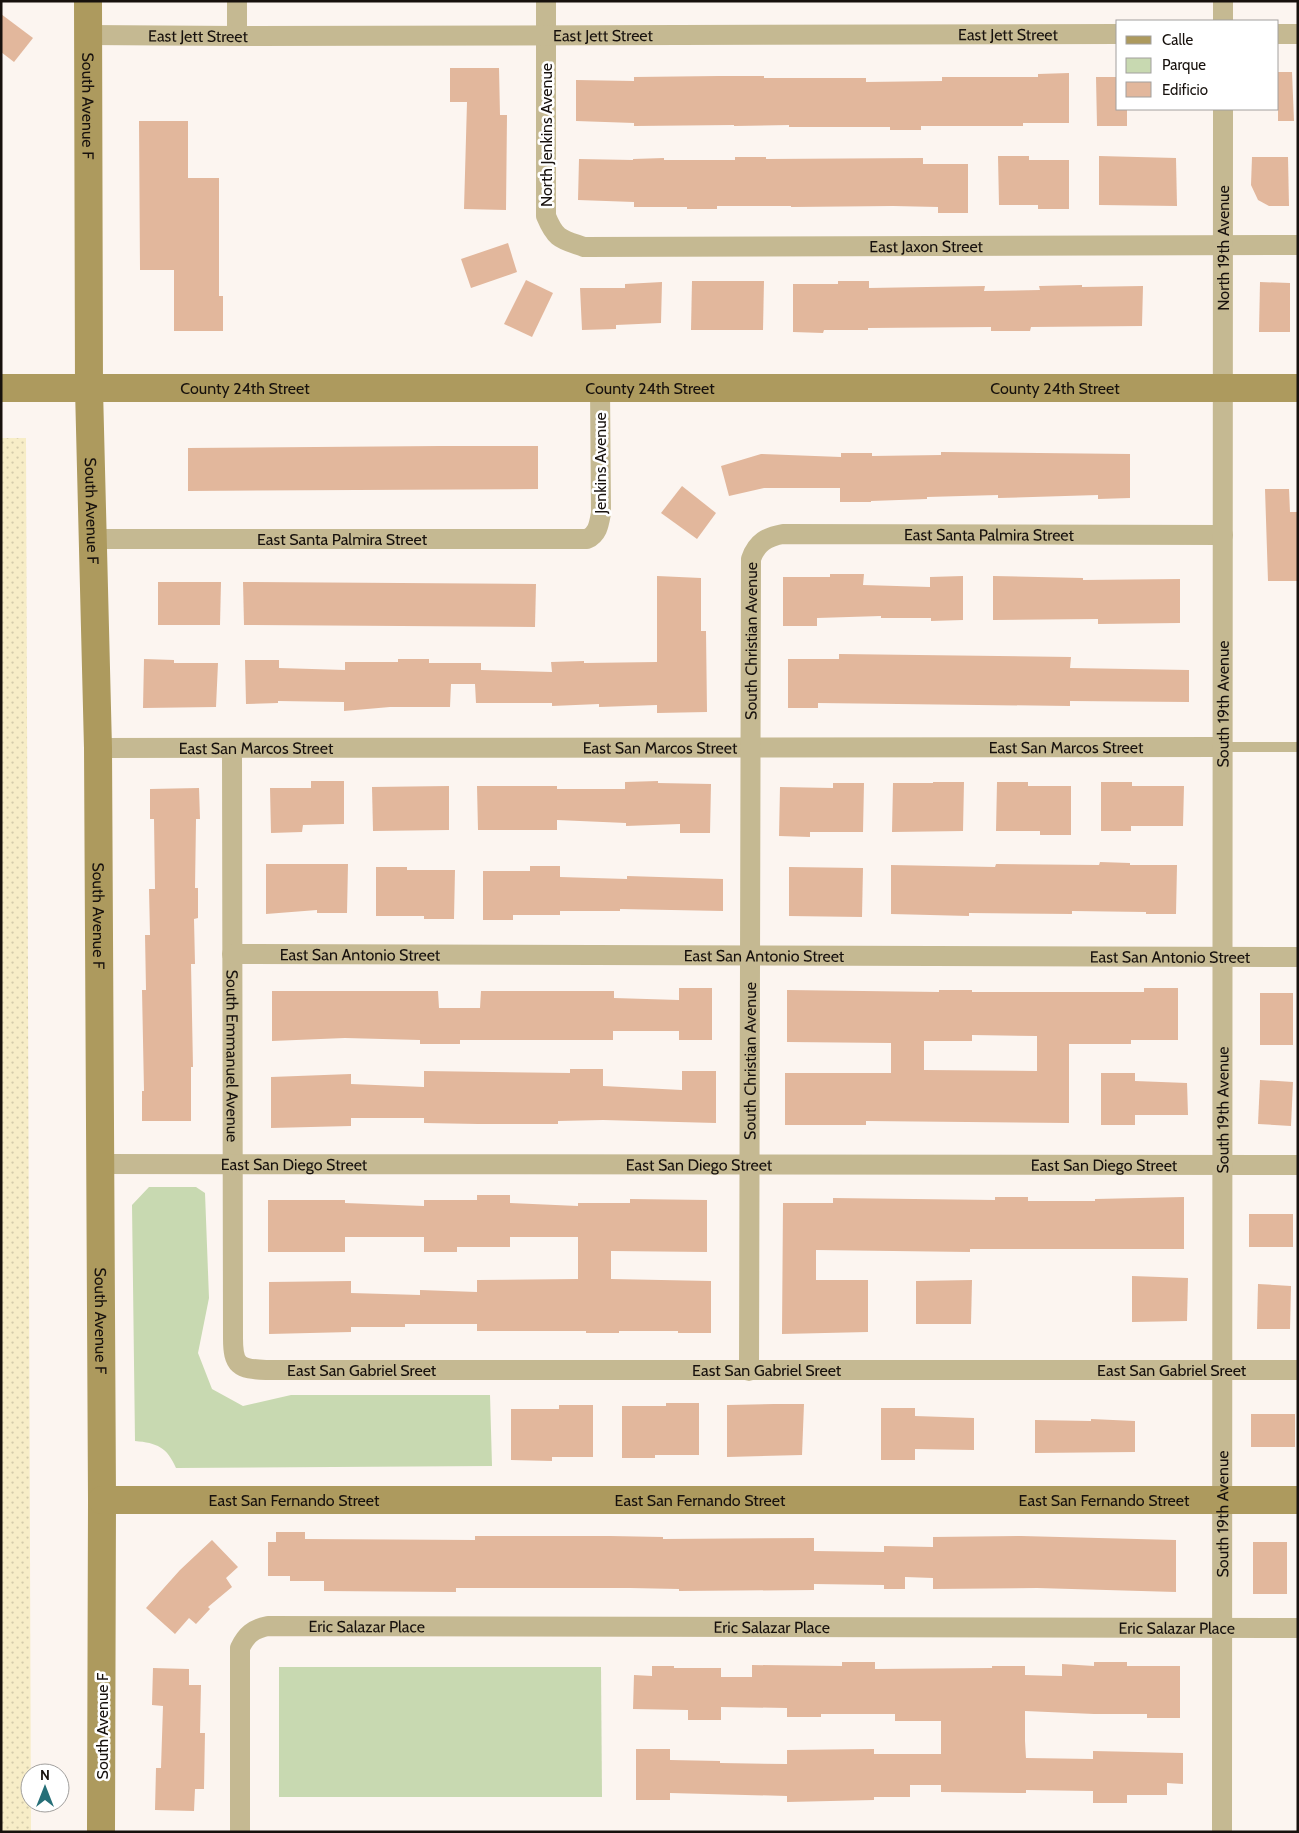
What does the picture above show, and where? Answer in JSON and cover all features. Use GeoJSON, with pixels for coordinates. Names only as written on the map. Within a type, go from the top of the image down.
{"type":"FeatureCollection","features":[{"type":"Feature","properties":{"kind":"street","name":"South Avenue F"},"geometry":{"type":"LineString","coordinates":[[88,1],[89,389],[98,748],[102,1832]]}},
{"type":"Feature","properties":{"kind":"street"},"geometry":{"type":"LineString","coordinates":[[237,1],[237,36]]}},
{"type":"Feature","properties":{"kind":"street","name":"North Jenkins Avenue"},"geometry":{"type":"LineString","coordinates":[[546,1],[546,216],[556,236]]}},
{"type":"Feature","properties":{"kind":"street"},"geometry":{"type":"LineString","coordinates":[[1223,1],[1223,20]]}},
{"type":"Feature","properties":{"kind":"street","name":"East Jett Street"},"geometry":{"type":"LineString","coordinates":[[88,35],[1116,34]]}},
{"type":"Feature","properties":{"kind":"street"},"geometry":{"type":"LineString","coordinates":[[1279,34],[1298,34]]}},
{"type":"Feature","properties":{"kind":"street","name":"North 19th Avenue"},"geometry":{"type":"LineString","coordinates":[[1223,110],[1223,388]]}},
{"type":"Feature","properties":{"kind":"street","name":"East Jaxon Street"},"geometry":{"type":"LineString","coordinates":[[556,236],[584,247],[1298,245]]}},
{"type":"Feature","properties":{"kind":"street","name":"Jenkins Avenue"},"geometry":{"type":"LineString","coordinates":[[592,536],[598,527],[601,513],[600,387]]}},
{"type":"Feature","properties":{"kind":"street","name":"County 24th Street"},"geometry":{"type":"LineString","coordinates":[[1,388],[1298,388]]}},
{"type":"Feature","properties":{"kind":"street","name":"South 19th Avenue"},"geometry":{"type":"LineString","coordinates":[[1222,1832],[1223,388]]}},
{"type":"Feature","properties":{"kind":"street","name":"East Santa Palmira Street"},"geometry":{"type":"LineString","coordinates":[[759,544],[770,536],[783,534],[1223,534]]}},
{"type":"Feature","properties":{"kind":"street","name":"East Santa Palmira Street"},"geometry":{"type":"LineString","coordinates":[[92,539],[586,539],[592,536]]}},
{"type":"Feature","properties":{"kind":"street","name":"South Christian Avenue"},"geometry":{"type":"LineString","coordinates":[[750,1371],[751,559],[759,544]]}},
{"type":"Feature","properties":{"kind":"street","name":"East San Marcos Street"},"geometry":{"type":"LineString","coordinates":[[98,748],[1223,747]]}},
{"type":"Feature","properties":{"kind":"street","name":"South Emmanuel Avenue"},"geometry":{"type":"LineString","coordinates":[[232,748],[233,1352],[238,1364]]}},
{"type":"Feature","properties":{"kind":"street","name":"East San Antonio Street"},"geometry":{"type":"LineString","coordinates":[[232,954],[1298,956]]}},
{"type":"Feature","properties":{"kind":"street","name":"East San Diego Street"},"geometry":{"type":"LineString","coordinates":[[99,1164],[1298,1164]]}},
{"type":"Feature","properties":{"kind":"street","name":"East San Gabriel Sreet"},"geometry":{"type":"LineString","coordinates":[[238,1364],[248,1369],[266,1370],[1298,1370]]}},
{"type":"Feature","properties":{"kind":"street","name":"East San Fernando Street"},"geometry":{"type":"LineString","coordinates":[[102,1500],[1298,1500]]}},
{"type":"Feature","properties":{"kind":"street","name":"Eric Salazar Place"},"geometry":{"type":"LineString","coordinates":[[240,1832],[240,1648],[249,1634],[258,1628],[268,1626],[1298,1628]]}},
{"type":"Feature","properties":{"kind":"lane"},"geometry":{"type":"LineString","coordinates":[[1223,747],[1298,747]]}},
{"type":"Feature","properties":{"kind":"green space"},"geometry":{"type":"Polygon","coordinates":[[[149,1187],[196,1187],[205,1193],[209,1298],[198,1353],[212,1389],[243,1406],[291,1395],[490,1395],[492,1466],[176,1468],[169,1455],[160,1447],[135,1441],[132,1205],[149,1187]]]}},
{"type":"Feature","properties":{"kind":"green space"},"geometry":{"type":"Polygon","coordinates":[[[279,1667],[601,1667],[602,1797],[279,1797],[279,1667]]]}},
{"type":"Feature","properties":{"kind":"sand"},"geometry":{"type":"Polygon","coordinates":[[[1,438],[26,438],[31,1763],[20,1763],[20,1813],[31,1813],[31,1832],[1,1832],[1,438]]]}},
{"type":"Feature","properties":{"kind":"building"},"geometry":{"type":"Polygon","coordinates":[[[1,14],[33,38],[14,62],[1,52],[1,14]]]}},
{"type":"Feature","properties":{"kind":"building"},"geometry":{"type":"Polygon","coordinates":[[[450,68],[499,68],[500,115],[507,115],[506,210],[464,209],[467,102],[450,102],[450,68]]]}},
{"type":"Feature","properties":{"kind":"building"},"geometry":{"type":"Polygon","coordinates":[[[1279,72],[1292,72],[1294,121],[1278,121],[1279,72]]]}},
{"type":"Feature","properties":{"kind":"building"},"geometry":{"type":"Polygon","coordinates":[[[1069,73],[1069,123],[1023,123],[1023,126],[921,126],[921,130],[890,130],[890,127],[789,127],[789,125],[634,126],[634,123],[576,121],[576,80],[634,81],[634,77],[764,76],[764,78],[866,78],[866,82],[942,81],[942,77],[1038,77],[1038,74],[1069,73]]]}},
{"type":"Feature","properties":{"kind":"building"},"geometry":{"type":"Polygon","coordinates":[[[1096,77],[1116,77],[1116,110],[1127,110],[1127,126],[1097,126],[1096,77]]]}},
{"type":"Feature","properties":{"kind":"building"},"geometry":{"type":"Polygon","coordinates":[[[139,121],[188,121],[188,178],[219,178],[219,296],[223,296],[223,331],[174,331],[174,270],[140,270],[139,121]]]}},
{"type":"Feature","properties":{"kind":"building"},"geometry":{"type":"Polygon","coordinates":[[[998,156],[1029,156],[1029,160],[1069,160],[1069,209],[1038,209],[1038,205],[999,205],[998,156]]]}},
{"type":"Feature","properties":{"kind":"building"},"geometry":{"type":"Polygon","coordinates":[[[1099,156],[1176,158],[1177,206],[1099,205],[1099,156]]]}},
{"type":"Feature","properties":{"kind":"building"},"geometry":{"type":"Polygon","coordinates":[[[735,157],[766,157],[766,159],[923,158],[923,164],[968,164],[968,213],[938,213],[938,207],[893,206],[717,206],[717,209],[687,209],[687,207],[634,207],[634,202],[578,200],[579,159],[633,160],[664,158],[664,160],[735,160],[735,157]]]}},
{"type":"Feature","properties":{"kind":"building"},"geometry":{"type":"Polygon","coordinates":[[[1252,157],[1288,157],[1289,206],[1269,206],[1258,200],[1251,185],[1252,157]]]}},
{"type":"Feature","properties":{"kind":"building"},"geometry":{"type":"Polygon","coordinates":[[[508,243],[517,272],[471,288],[461,259],[508,243]]]}},
{"type":"Feature","properties":{"kind":"building"},"geometry":{"type":"Polygon","coordinates":[[[526,280],[553,293],[532,337],[504,324],[526,280]]]}},
{"type":"Feature","properties":{"kind":"building"},"geometry":{"type":"Polygon","coordinates":[[[692,281],[764,281],[763,330],[691,330],[692,281]]]}},
{"type":"Feature","properties":{"kind":"building"},"geometry":{"type":"Polygon","coordinates":[[[838,281],[869,281],[869,288],[985,286],[984,291],[1040,290],[1039,286],[1143,286],[1142,326],[1031,327],[1030,331],[991,331],[991,327],[868,328],[868,330],[824,330],[823,333],[793,332],[793,284],[838,284],[838,281]]]}},
{"type":"Feature","properties":{"kind":"building"},"geometry":{"type":"Polygon","coordinates":[[[662,282],[661,323],[616,325],[616,329],[582,330],[580,288],[625,288],[625,284],[662,282]]]}},
{"type":"Feature","properties":{"kind":"building"},"geometry":{"type":"Polygon","coordinates":[[[1260,282],[1290,283],[1290,332],[1259,332],[1260,282]]]}},
{"type":"Feature","properties":{"kind":"building"},"geometry":{"type":"Polygon","coordinates":[[[538,446],[538,489],[188,491],[188,448],[538,446]]]}},
{"type":"Feature","properties":{"kind":"building"},"geometry":{"type":"Polygon","coordinates":[[[941,452],[1130,454],[1130,498],[1098,499],[1098,495],[998,498],[998,495],[840,502],[840,488],[764,488],[729,496],[721,466],[761,454],[841,457],[841,453],[872,453],[872,456],[941,455],[941,452]]]}},
{"type":"Feature","properties":{"kind":"building"},"geometry":{"type":"Polygon","coordinates":[[[682,486],[716,513],[697,539],[661,513],[682,486]]]}},
{"type":"Feature","properties":{"kind":"building"},"geometry":{"type":"Polygon","coordinates":[[[1265,489],[1289,489],[1290,512],[1298,512],[1298,581],[1268,581],[1265,489]]]}},
{"type":"Feature","properties":{"kind":"building"},"geometry":{"type":"Polygon","coordinates":[[[830,574],[864,574],[863,585],[930,587],[930,577],[963,576],[963,620],[931,621],[931,618],[881,618],[881,616],[817,618],[817,626],[783,626],[783,577],[830,577],[830,574]]]}},
{"type":"Feature","properties":{"kind":"building"},"geometry":{"type":"Polygon","coordinates":[[[657,576],[701,578],[701,631],[706,631],[707,712],[657,713],[657,705],[599,707],[599,704],[552,706],[552,703],[476,703],[475,684],[451,684],[450,707],[390,707],[344,711],[344,702],[278,701],[278,703],[246,704],[245,660],[279,660],[279,668],[345,670],[345,662],[398,662],[398,659],[429,659],[429,663],[481,663],[481,670],[552,672],[551,662],[657,662],[657,576]]]}},
{"type":"Feature","properties":{"kind":"building"},"geometry":{"type":"Polygon","coordinates":[[[993,576],[1083,578],[1083,580],[1180,579],[1180,623],[1098,624],[1098,619],[993,620],[993,576]]]}},
{"type":"Feature","properties":{"kind":"building"},"geometry":{"type":"Polygon","coordinates":[[[158,582],[221,582],[220,625],[158,625],[158,582]]]}},
{"type":"Feature","properties":{"kind":"building"},"geometry":{"type":"Polygon","coordinates":[[[243,582],[536,584],[535,627],[244,625],[243,582]]]}},
{"type":"Feature","properties":{"kind":"building"},"geometry":{"type":"Polygon","coordinates":[[[839,654],[1071,657],[1070,668],[1189,670],[1189,702],[1070,701],[1070,706],[818,703],[818,708],[788,708],[788,659],[839,659],[839,654]]]}},
{"type":"Feature","properties":{"kind":"building"},"geometry":{"type":"Polygon","coordinates":[[[144,659],[174,660],[174,663],[218,663],[216,707],[143,708],[144,659]]]}},
{"type":"Feature","properties":{"kind":"building"},"geometry":{"type":"Polygon","coordinates":[[[311,781],[344,781],[344,824],[303,825],[302,832],[271,833],[270,788],[311,788],[311,781]]]}},
{"type":"Feature","properties":{"kind":"building"},"geometry":{"type":"Polygon","coordinates":[[[658,781],[658,783],[711,784],[710,833],[680,833],[680,824],[626,826],[626,823],[557,820],[557,830],[478,830],[477,786],[557,786],[557,789],[625,789],[625,782],[658,781]]]}},
{"type":"Feature","properties":{"kind":"building"},"geometry":{"type":"Polygon","coordinates":[[[964,782],[963,831],[892,832],[893,783],[964,782]]]}},
{"type":"Feature","properties":{"kind":"building"},"geometry":{"type":"Polygon","coordinates":[[[997,782],[1028,782],[1028,786],[1071,786],[1071,835],[1040,835],[1040,831],[996,831],[997,782]]]}},
{"type":"Feature","properties":{"kind":"building"},"geometry":{"type":"Polygon","coordinates":[[[1101,782],[1132,782],[1132,786],[1184,786],[1183,826],[1131,826],[1131,831],[1101,831],[1101,782]]]}},
{"type":"Feature","properties":{"kind":"building"},"geometry":{"type":"Polygon","coordinates":[[[833,783],[864,783],[863,832],[810,832],[810,837],[779,836],[780,787],[833,788],[833,783]]]}},
{"type":"Feature","properties":{"kind":"building"},"geometry":{"type":"Polygon","coordinates":[[[449,786],[449,830],[373,831],[372,787],[449,786]]]}},
{"type":"Feature","properties":{"kind":"building"},"geometry":{"type":"Polygon","coordinates":[[[199,788],[200,819],[196,819],[195,888],[198,888],[198,918],[194,919],[195,964],[191,964],[193,1067],[191,1067],[191,1121],[142,1121],[142,1091],[144,1091],[142,990],[146,990],[145,935],[150,935],[149,889],[155,889],[154,819],[150,819],[150,789],[199,788]]]}},
{"type":"Feature","properties":{"kind":"building"},"geometry":{"type":"Polygon","coordinates":[[[1100,862],[1130,863],[1130,865],[1177,865],[1176,914],[1072,911],[1072,914],[969,913],[969,916],[891,914],[891,865],[995,867],[996,864],[1099,865],[1100,862]]]}},
{"type":"Feature","properties":{"kind":"building"},"geometry":{"type":"Polygon","coordinates":[[[266,864],[348,864],[347,913],[317,913],[317,910],[266,914],[266,864]]]}},
{"type":"Feature","properties":{"kind":"building"},"geometry":{"type":"Polygon","coordinates":[[[530,866],[560,866],[560,877],[627,879],[627,876],[723,879],[723,911],[620,909],[620,911],[560,911],[560,915],[513,915],[513,920],[483,920],[483,871],[530,871],[530,866]]]}},
{"type":"Feature","properties":{"kind":"building"},"geometry":{"type":"Polygon","coordinates":[[[376,867],[407,867],[407,870],[455,870],[454,919],[424,919],[424,916],[376,916],[376,867]]]}},
{"type":"Feature","properties":{"kind":"building"},"geometry":{"type":"Polygon","coordinates":[[[789,867],[863,868],[862,917],[789,916],[789,867]]]}},
{"type":"Feature","properties":{"kind":"building"},"geometry":{"type":"Polygon","coordinates":[[[679,988],[712,988],[712,1040],[679,1040],[679,1031],[613,1031],[613,1040],[460,1040],[460,1044],[420,1044],[420,1040],[345,1038],[272,1041],[272,991],[438,991],[439,1008],[480,1008],[481,991],[614,991],[614,998],[679,1000],[679,988]]]}},
{"type":"Feature","properties":{"kind":"building"},"geometry":{"type":"Polygon","coordinates":[[[1144,988],[1178,988],[1178,1040],[1131,1040],[1131,1044],[1069,1044],[1069,1123],[866,1121],[866,1125],[785,1125],[785,1073],[891,1073],[891,1043],[787,1042],[787,990],[1144,992],[1144,988]],[[972,1035],[972,1041],[924,1041],[924,1070],[1037,1071],[1037,1036],[972,1035]]]}},
{"type":"Feature","properties":{"kind":"building"},"geometry":{"type":"Polygon","coordinates":[[[1260,993],[1293,993],[1293,1045],[1260,1045],[1260,993]]]}},
{"type":"Feature","properties":{"kind":"building"},"geometry":{"type":"Polygon","coordinates":[[[570,1069],[603,1069],[603,1086],[682,1090],[682,1071],[716,1071],[716,1123],[603,1120],[558,1121],[558,1124],[478,1124],[424,1123],[424,1118],[351,1118],[351,1126],[271,1128],[271,1077],[351,1074],[351,1084],[424,1087],[424,1071],[570,1073],[570,1069]]]}},
{"type":"Feature","properties":{"kind":"building"},"geometry":{"type":"Polygon","coordinates":[[[1101,1073],[1135,1073],[1135,1081],[1187,1083],[1188,1115],[1135,1115],[1135,1125],[1101,1125],[1101,1073]]]}},
{"type":"Feature","properties":{"kind":"building"},"geometry":{"type":"Polygon","coordinates":[[[1260,1080],[1293,1082],[1291,1126],[1258,1124],[1260,1080]]]}},
{"type":"Feature","properties":{"kind":"building"},"geometry":{"type":"Polygon","coordinates":[[[477,1195],[510,1195],[510,1203],[578,1206],[578,1203],[630,1203],[630,1199],[707,1200],[707,1252],[611,1251],[611,1279],[711,1281],[711,1333],[678,1333],[678,1331],[586,1333],[586,1331],[477,1331],[477,1324],[405,1324],[405,1327],[351,1327],[351,1332],[269,1334],[269,1282],[351,1281],[351,1293],[420,1295],[420,1290],[477,1292],[477,1280],[578,1279],[578,1237],[510,1237],[510,1247],[457,1247],[457,1252],[424,1252],[424,1237],[345,1237],[345,1252],[268,1252],[268,1200],[345,1200],[345,1203],[424,1206],[424,1200],[477,1200],[477,1195]]]}},
{"type":"Feature","properties":{"kind":"building"},"geometry":{"type":"Polygon","coordinates":[[[995,1197],[1028,1197],[1028,1201],[1095,1201],[1095,1199],[1184,1197],[1184,1249],[970,1249],[970,1252],[816,1250],[816,1280],[868,1280],[868,1332],[782,1334],[783,1203],[833,1203],[833,1198],[995,1200],[995,1197]]]}},
{"type":"Feature","properties":{"kind":"building"},"geometry":{"type":"Polygon","coordinates":[[[1249,1214],[1293,1214],[1293,1247],[1249,1247],[1249,1214]]]}},
{"type":"Feature","properties":{"kind":"building"},"geometry":{"type":"Polygon","coordinates":[[[1132,1276],[1188,1278],[1187,1321],[1132,1322],[1132,1276]]]}},
{"type":"Feature","properties":{"kind":"building"},"geometry":{"type":"Polygon","coordinates":[[[972,1280],[971,1324],[916,1324],[916,1281],[972,1280]]]}},
{"type":"Feature","properties":{"kind":"building"},"geometry":{"type":"Polygon","coordinates":[[[1258,1284],[1291,1286],[1290,1329],[1257,1329],[1258,1284]]]}},
{"type":"Feature","properties":{"kind":"building"},"geometry":{"type":"Polygon","coordinates":[[[666,1403],[699,1403],[699,1455],[655,1455],[655,1458],[622,1458],[622,1406],[666,1406],[666,1403]]]}},
{"type":"Feature","properties":{"kind":"building"},"geometry":{"type":"Polygon","coordinates":[[[804,1404],[802,1455],[727,1457],[727,1405],[804,1404]]]}},
{"type":"Feature","properties":{"kind":"building"},"geometry":{"type":"Polygon","coordinates":[[[559,1405],[593,1405],[593,1457],[552,1457],[552,1461],[511,1460],[511,1409],[559,1409],[559,1405]]]}},
{"type":"Feature","properties":{"kind":"building"},"geometry":{"type":"Polygon","coordinates":[[[881,1408],[915,1408],[915,1416],[974,1418],[974,1450],[915,1449],[915,1460],[881,1460],[881,1408]]]}},
{"type":"Feature","properties":{"kind":"building"},"geometry":{"type":"Polygon","coordinates":[[[1251,1414],[1295,1414],[1295,1447],[1251,1447],[1251,1414]]]}},
{"type":"Feature","properties":{"kind":"building"},"geometry":{"type":"Polygon","coordinates":[[[1091,1419],[1135,1421],[1135,1452],[1035,1453],[1035,1420],[1091,1421],[1091,1419]]]}},
{"type":"Feature","properties":{"kind":"building"},"geometry":{"type":"Polygon","coordinates":[[[276,1532],[305,1532],[305,1539],[475,1540],[475,1536],[610,1536],[663,1537],[663,1539],[814,1538],[814,1551],[884,1552],[884,1546],[933,1547],[933,1537],[1021,1536],[1176,1540],[1176,1592],[1037,1588],[933,1589],[933,1578],[905,1577],[905,1589],[884,1589],[884,1585],[814,1584],[814,1590],[679,1591],[679,1589],[630,1588],[456,1588],[456,1592],[324,1591],[324,1581],[290,1581],[290,1576],[268,1576],[268,1542],[276,1542],[276,1532]]]}},
{"type":"Feature","properties":{"kind":"building"},"geometry":{"type":"Polygon","coordinates":[[[212,1540],[238,1567],[226,1578],[232,1587],[208,1607],[210,1609],[196,1624],[189,1618],[175,1634],[146,1608],[180,1570],[212,1540]]]}},
{"type":"Feature","properties":{"kind":"building"},"geometry":{"type":"Polygon","coordinates":[[[1253,1542],[1287,1542],[1287,1594],[1253,1594],[1253,1542]]]}},
{"type":"Feature","properties":{"kind":"building"},"geometry":{"type":"Polygon","coordinates":[[[842,1662],[875,1662],[875,1669],[1025,1666],[1025,1675],[1062,1676],[1062,1664],[1094,1666],[1094,1662],[1127,1662],[1127,1666],[1180,1666],[1180,1718],[1147,1718],[1147,1714],[1025,1711],[1025,1741],[1026,1758],[1093,1759],[1093,1751],[1183,1753],[1183,1784],[1167,1783],[1167,1795],[1127,1795],[1127,1803],[1093,1803],[1093,1791],[1026,1790],[1026,1793],[941,1792],[941,1785],[910,1785],[910,1797],[874,1797],[874,1800],[787,1802],[787,1796],[670,1793],[670,1800],[636,1800],[636,1749],[670,1749],[670,1760],[720,1761],[720,1763],[787,1764],[787,1750],[874,1749],[874,1754],[941,1754],[941,1721],[895,1721],[895,1714],[821,1714],[821,1717],[787,1717],[787,1708],[721,1707],[721,1720],[688,1720],[688,1710],[633,1709],[634,1675],[652,1676],[652,1666],[721,1668],[721,1677],[752,1677],[752,1665],[842,1666],[842,1662]]]}},
{"type":"Feature","properties":{"kind":"building"},"geometry":{"type":"Polygon","coordinates":[[[153,1668],[189,1669],[189,1685],[201,1685],[200,1733],[205,1733],[204,1789],[195,1789],[194,1811],[155,1810],[156,1768],[161,1768],[163,1706],[152,1705],[153,1668]]]}}]}
